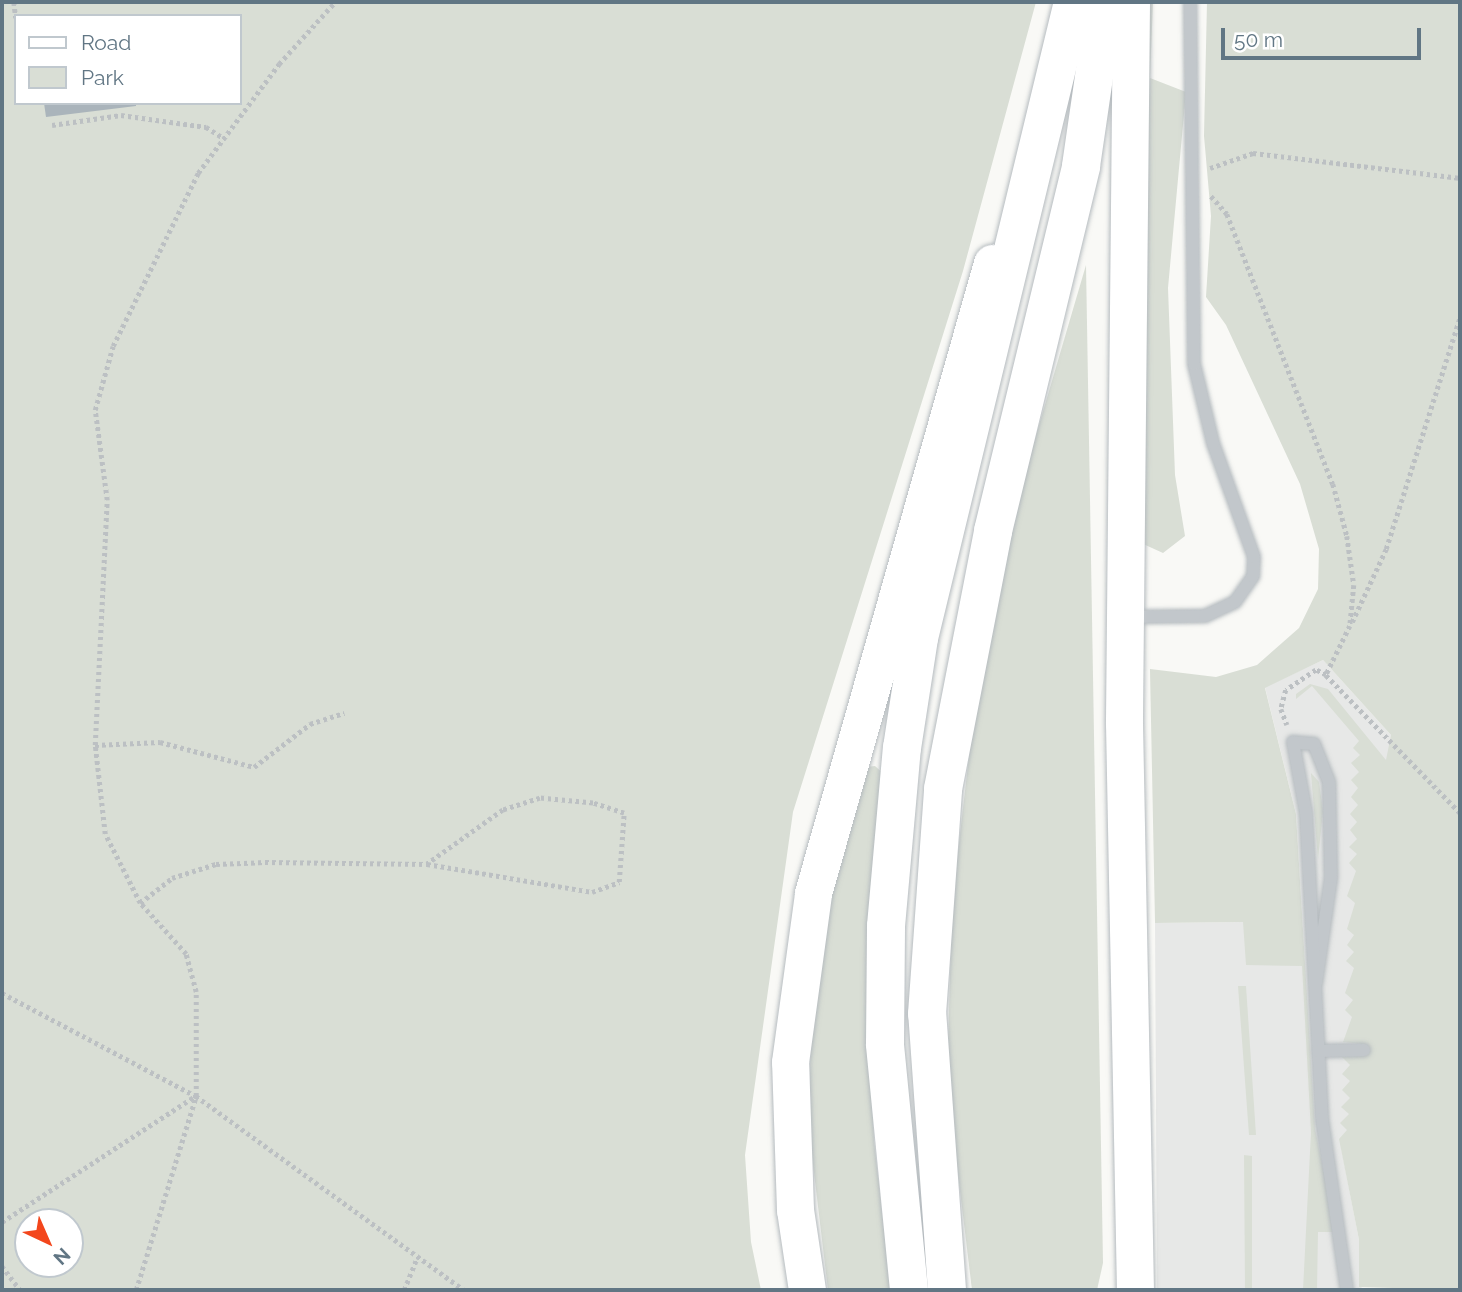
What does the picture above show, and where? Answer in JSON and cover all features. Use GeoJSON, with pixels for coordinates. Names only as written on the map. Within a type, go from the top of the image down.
{"type":"FeatureCollection","features":[{"type":"Feature","properties":{"kind":"highway"},"geometry":{"type":"LineString","coordinates":[[909,1290],[885,1044],[886,926],[902,748],[919,638],[1073,2]]}},
{"type":"Feature","properties":{"kind":"highway"},"geometry":{"type":"LineString","coordinates":[[947,1290],[927,1014],[942,802],[980,592],[1081,166],[1105,2]]}},
{"type":"Feature","properties":{"kind":"main road"},"geometry":{"type":"LineString","coordinates":[[807,1290],[795,1210],[790,1062],[813,893],[1061,2]]}},
{"type":"Feature","properties":{"kind":"main road"},"geometry":{"type":"LineString","coordinates":[[1131,2],[1124,617],[1131,1282]]}},
{"type":"Feature","properties":{"kind":"lane"},"geometry":{"type":"LineString","coordinates":[[1124,617],[1205,616],[1235,602],[1253,576],[1254,557],[1213,443],[1194,363],[1189,282],[1196,191],[1190,2]]}},
{"type":"Feature","properties":{"kind":"lane"},"geometry":{"type":"LineString","coordinates":[[1315,983],[1331,877],[1329,782],[1314,744],[1293,742],[1306,813],[1318,1051],[1347,1290]]}},
{"type":"Feature","properties":{"kind":"lane"},"geometry":{"type":"LineString","coordinates":[[1318,1051],[1364,1050]]}},
{"type":"Feature","properties":{"kind":"path"},"geometry":{"type":"LineString","coordinates":[[136,1290],[196,1096],[196,992],[186,954],[140,903],[105,834],[95,745],[107,500],[95,410],[113,346],[222,137],[335,2]]}},
{"type":"Feature","properties":{"kind":"path"},"geometry":{"type":"LineString","coordinates":[[52,125],[121,115],[206,127],[222,137]]}},
{"type":"Feature","properties":{"kind":"path"},"geometry":{"type":"LineString","coordinates":[[1195,173],[1253,153],[1460,178]]}},
{"type":"Feature","properties":{"kind":"path"},"geometry":{"type":"LineString","coordinates":[[1196,191],[1217,198],[1227,214],[1333,484],[1354,585],[1350,626]]}},
{"type":"Feature","properties":{"kind":"path"},"geometry":{"type":"LineString","coordinates":[[1326,675],[1386,549],[1460,317]]}},
{"type":"Feature","properties":{"kind":"path"},"geometry":{"type":"LineString","coordinates":[[1293,742],[1281,709],[1286,690],[1316,670],[1326,675],[1460,813]]}},
{"type":"Feature","properties":{"kind":"path"},"geometry":{"type":"LineString","coordinates":[[95,745],[160,743],[254,767],[310,724],[344,713]]}},
{"type":"Feature","properties":{"kind":"path"},"geometry":{"type":"LineString","coordinates":[[140,903],[173,878],[216,864],[427,864],[592,892],[619,882],[624,813],[593,803],[540,799],[503,810],[427,864]]}},
{"type":"Feature","properties":{"kind":"path"},"geometry":{"type":"LineString","coordinates":[[2,993],[196,1096],[464,1290]]}},
{"type":"Feature","properties":{"kind":"path"},"geometry":{"type":"LineString","coordinates":[[2,1222],[196,1096]]}},
{"type":"Feature","properties":{"kind":"path"},"geometry":{"type":"LineString","coordinates":[[404,1290],[417,1258]]}},
{"type":"Feature","properties":{"kind":"path"},"geometry":{"type":"LineString","coordinates":[[2,1266],[20,1290]]}},
{"type":"Feature","properties":{"kind":"shaded area"},"geometry":{"type":"Polygon","coordinates":[[[1323,660],[1391,735],[1359,1129],[1341,1147],[1359,1240],[1359,1286],[1366,1290],[1157,1290],[1155,923],[1243,922],[1305,966],[1296,814],[1265,687],[1323,660]]]}},
{"type":"Feature","properties":{"kind":"green space"},"geometry":{"type":"Polygon","coordinates":[[[2,2],[1036,2],[963,271],[793,812],[745,1155],[751,1242],[761,1290],[2,1290],[2,2]]]}},
{"type":"Feature","properties":{"kind":"green space"},"geometry":{"type":"Polygon","coordinates":[[[1140,2],[1153,2],[1150,78],[1186,92],[1168,288],[1175,475],[1185,536],[1163,553],[1141,543],[1140,2]]]}},
{"type":"Feature","properties":{"kind":"green space"},"geometry":{"type":"Polygon","coordinates":[[[1207,2],[1460,2],[1460,1290],[1359,1287],[1359,1240],[1339,1139],[1347,1130],[1340,1123],[1349,1114],[1341,1107],[1350,1098],[1342,1090],[1350,1081],[1342,1074],[1350,1065],[1342,1057],[1363,1056],[1363,1044],[1343,1042],[1352,1017],[1345,1010],[1353,1000],[1345,993],[1354,968],[1346,961],[1354,952],[1347,945],[1354,935],[1347,929],[1355,903],[1347,896],[1356,871],[1349,863],[1357,854],[1349,847],[1357,839],[1350,830],[1357,822],[1350,814],[1358,805],[1351,797],[1358,788],[1351,780],[1359,772],[1351,763],[1360,755],[1353,748],[1359,741],[1312,686],[1296,699],[1296,694],[1310,684],[1328,689],[1386,760],[1391,735],[1323,660],[1265,688],[1296,814],[1315,1129],[1336,1232],[1318,1232],[1317,1290],[1303,1290],[1311,1132],[1302,966],[1246,965],[1243,922],[1155,923],[1150,669],[1216,677],[1257,665],[1299,628],[1318,589],[1319,549],[1300,484],[1226,325],[1206,297],[1211,216],[1204,136],[1207,2]]]}},
{"type":"Feature","properties":{"kind":"green space"},"geometry":{"type":"Polygon","coordinates":[[[1086,265],[1103,1263],[1097,1290],[972,1290],[947,1083],[952,904],[975,704],[1012,517],[1086,265]]]}},
{"type":"Feature","properties":{"kind":"green space"},"geometry":{"type":"Polygon","coordinates":[[[875,766],[886,776],[868,998],[874,1141],[891,1290],[828,1290],[809,1131],[811,1017],[821,928],[866,767],[875,766]]]}},
{"type":"Feature","properties":{"kind":"green space"},"geometry":{"type":"Polygon","coordinates":[[[1311,773],[1319,782],[1323,811],[1318,859],[1311,773]]]}},
{"type":"Feature","properties":{"kind":"green space"},"geometry":{"type":"Polygon","coordinates":[[[1238,986],[1246,986],[1256,1135],[1249,1135],[1238,986]]]}},
{"type":"Feature","properties":{"kind":"green space"},"geometry":{"type":"Polygon","coordinates":[[[1244,1155],[1252,1156],[1252,1290],[1245,1290],[1244,1155]]]}},
{"type":"Feature","properties":{"kind":"building"},"geometry":{"type":"Polygon","coordinates":[[[44,105],[136,105],[136,106],[46,117],[44,105]]]}}]}
